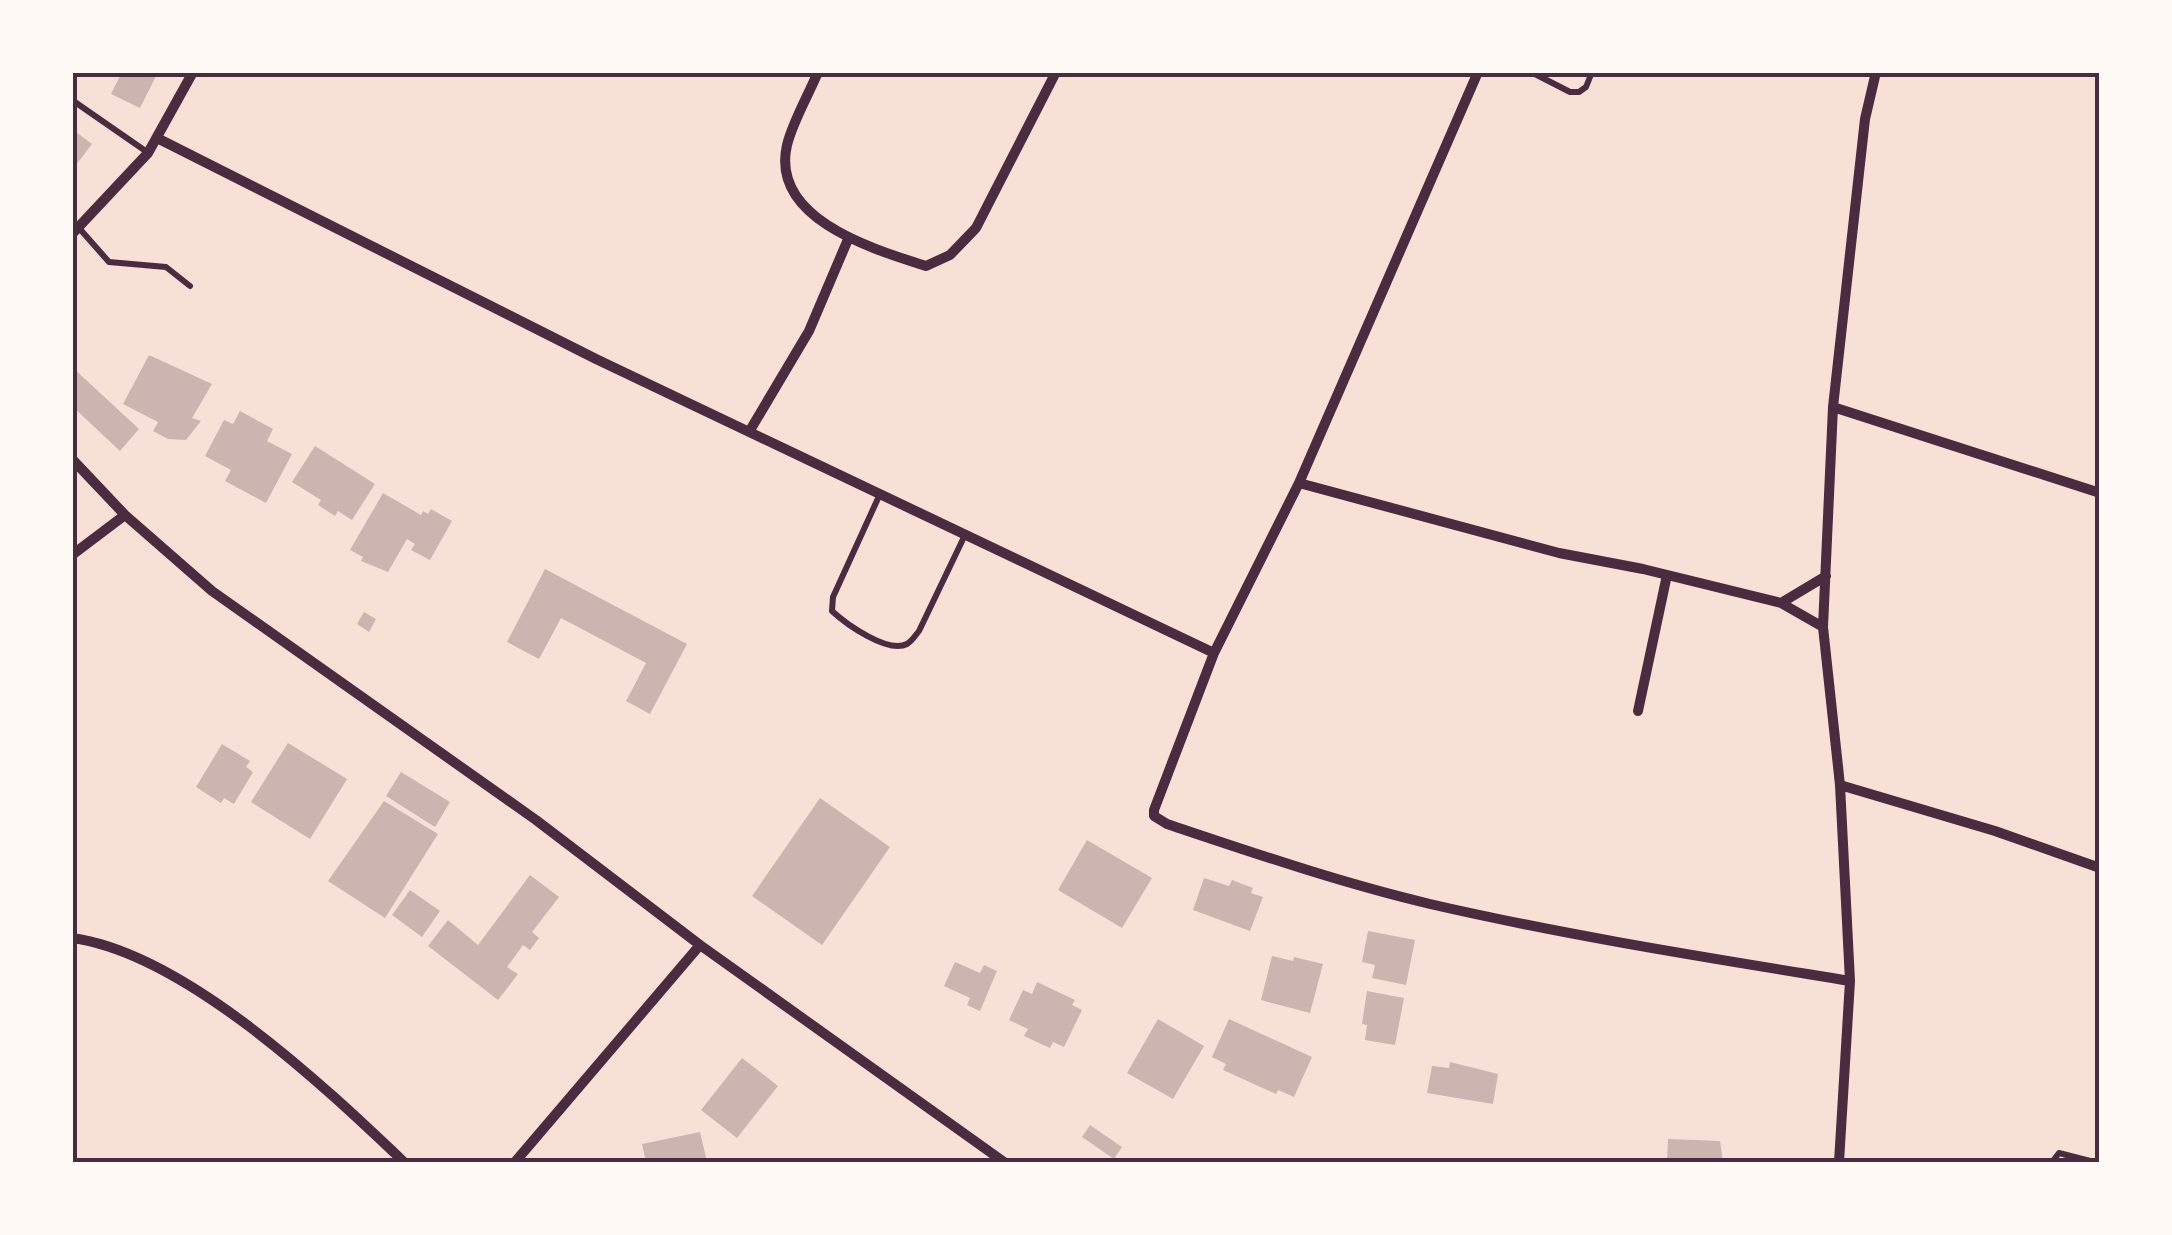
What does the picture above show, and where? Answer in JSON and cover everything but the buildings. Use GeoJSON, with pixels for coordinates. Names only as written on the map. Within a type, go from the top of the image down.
{"type":"FeatureCollection","features":[{"type":"Feature","properties":{"kind":"street"},"geometry":{"type":"LineString","coordinates":[[76,231],[148,153],[193,72]]}},
{"type":"Feature","properties":{"kind":"street"},"geometry":{"type":"LineString","coordinates":[[818,72],[787,146],[790,188],[800,204],[848,236],[926,266],[950,255],[976,228],[1056,72]]}},
{"type":"Feature","properties":{"kind":"street"},"geometry":{"type":"LineString","coordinates":[[1478,72],[1299,483],[1214,654],[1154,813],[1167,824],[1274,860],[1428,904],[1630,944],[1850,981]]}},
{"type":"Feature","properties":{"kind":"street"},"geometry":{"type":"LineString","coordinates":[[1838,1162],[1850,981],[1840,785],[1824,627],[1833,408],[1865,120],[1876,72]]}},
{"type":"Feature","properties":{"kind":"street"},"geometry":{"type":"LineString","coordinates":[[159,138],[596,359],[1214,654]]}},
{"type":"Feature","properties":{"kind":"street"},"geometry":{"type":"LineString","coordinates":[[750,432],[809,331],[848,236]]}},
{"type":"Feature","properties":{"kind":"street"},"geometry":{"type":"LineString","coordinates":[[1833,408],[2100,492]]}},
{"type":"Feature","properties":{"kind":"street"},"geometry":{"type":"LineString","coordinates":[[72,459],[125,515],[212,591],[536,820],[700,945],[1004,1162]]}},
{"type":"Feature","properties":{"kind":"street"},"geometry":{"type":"LineString","coordinates":[[1299,483],[1558,553],[1667,574],[1782,603],[1824,627]]}},
{"type":"Feature","properties":{"kind":"street"},"geometry":{"type":"LineString","coordinates":[[72,555],[125,515]]}},
{"type":"Feature","properties":{"kind":"street"},"geometry":{"type":"LineString","coordinates":[[1638,712],[1667,574]]}},
{"type":"Feature","properties":{"kind":"street"},"geometry":{"type":"LineString","coordinates":[[1782,603],[1826,576]]}},
{"type":"Feature","properties":{"kind":"street"},"geometry":{"type":"LineString","coordinates":[[1840,785],[1996,831],[2100,868]]}},
{"type":"Feature","properties":{"kind":"street"},"geometry":{"type":"LineString","coordinates":[[72,938],[102,943],[176,977],[262,1037],[404,1162]]}},
{"type":"Feature","properties":{"kind":"street"},"geometry":{"type":"LineString","coordinates":[[514,1162],[700,945]]}},
{"type":"Feature","properties":{"kind":"lane"},"geometry":{"type":"LineString","coordinates":[[1530,72],[1570,92],[1586,87],[1592,72]]}},
{"type":"Feature","properties":{"kind":"lane"},"geometry":{"type":"LineString","coordinates":[[72,100],[148,153]]}},
{"type":"Feature","properties":{"kind":"lane"},"geometry":{"type":"LineString","coordinates":[[76,231],[109,262],[166,267],[190,286]]}},
{"type":"Feature","properties":{"kind":"lane"},"geometry":{"type":"LineString","coordinates":[[880,494],[832,597],[832,611],[846,624],[892,647],[907,644],[919,631],[966,535]]}},
{"type":"Feature","properties":{"kind":"lane"},"geometry":{"type":"LineString","coordinates":[[2052,1162],[2066,1153],[2094,1162]]}}]}
